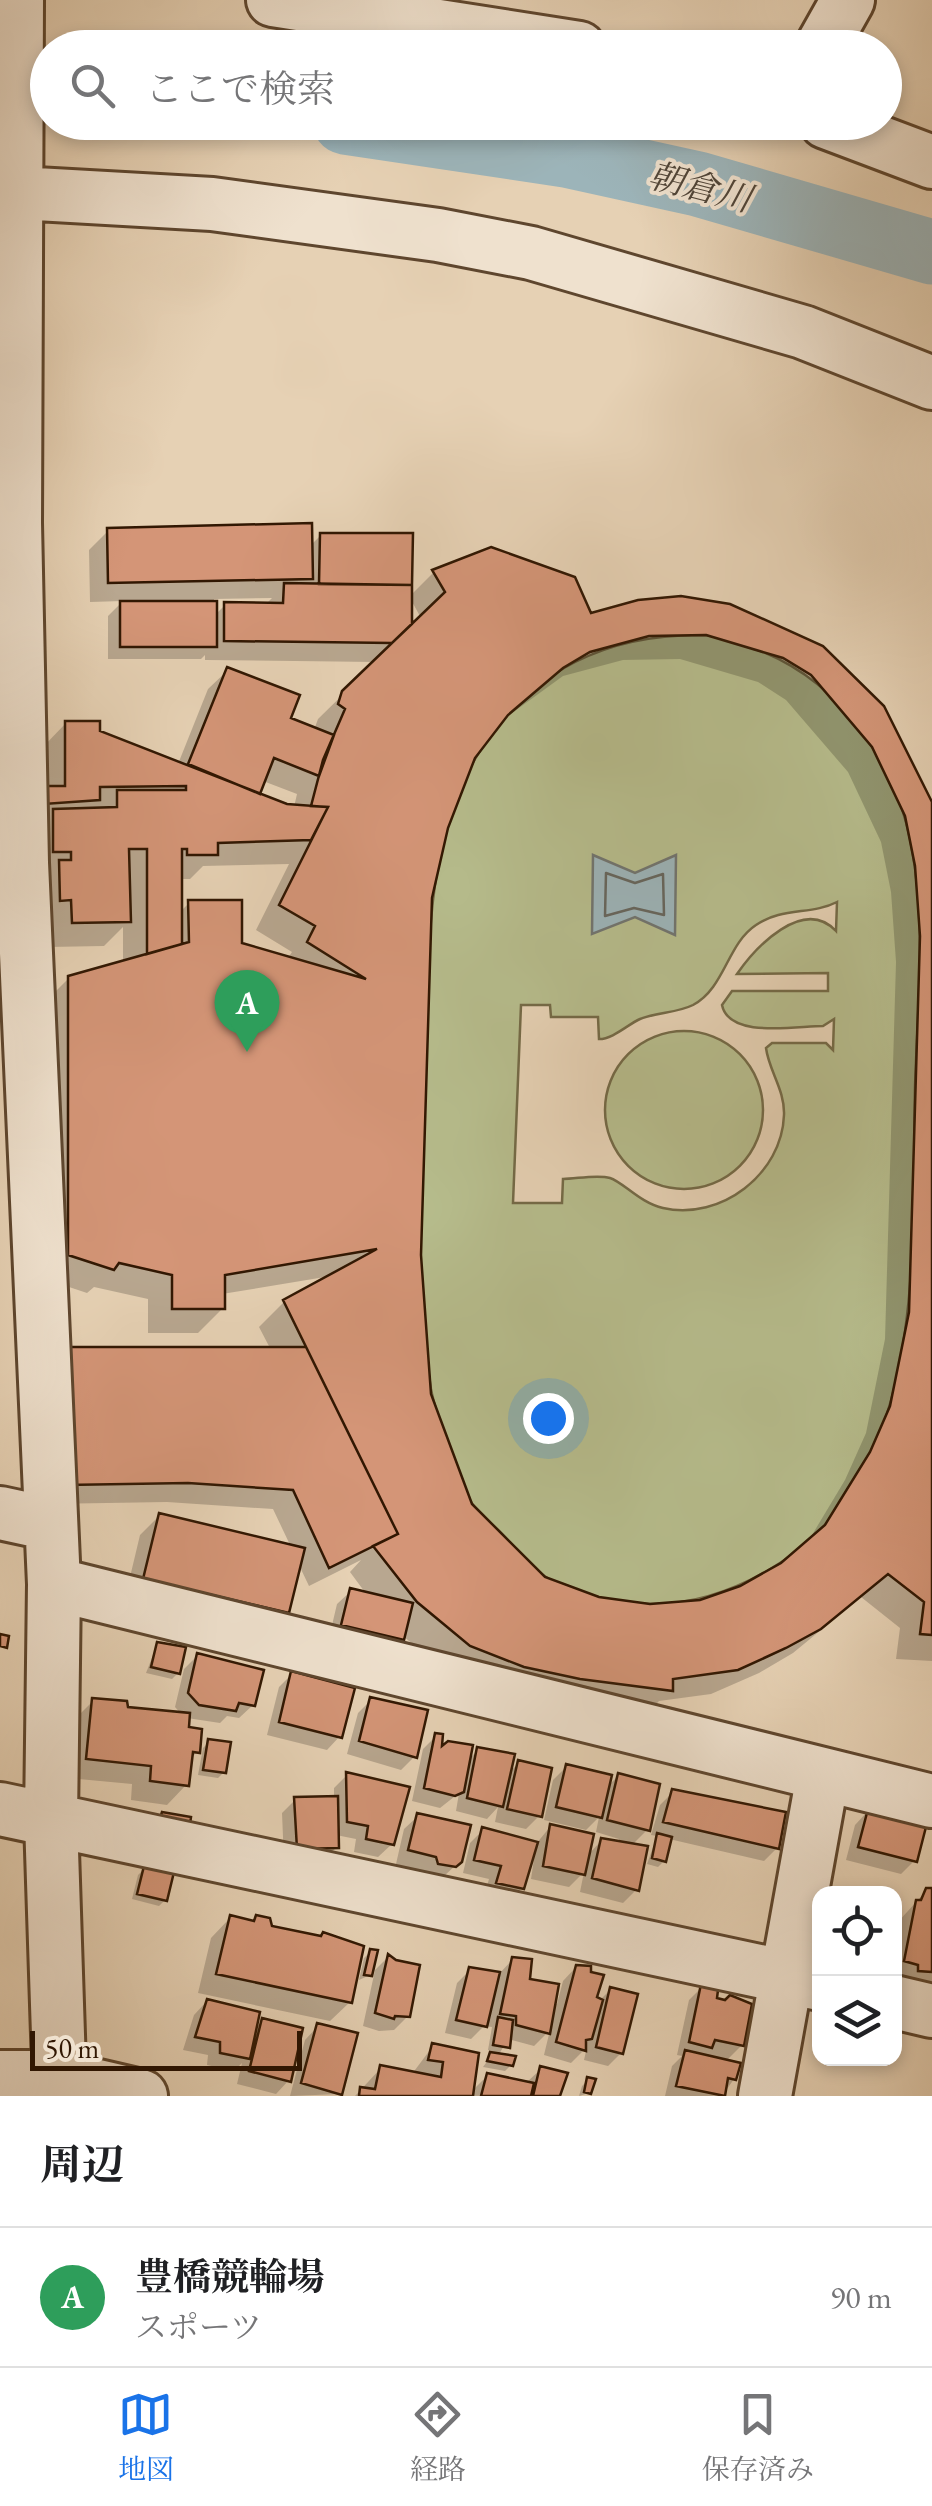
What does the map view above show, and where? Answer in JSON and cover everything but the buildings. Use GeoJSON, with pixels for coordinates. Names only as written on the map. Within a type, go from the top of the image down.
{"type":"FeatureCollection","features":[{"type":"Feature","properties":{"kind":"street"},"geometry":{"type":"LineString","coordinates":[[17,0],[8,523],[11,861],[19,1228],[52,1524],[52,1820],[60,2087]]}},
{"type":"Feature","properties":{"kind":"street"},"geometry":{"type":"LineString","coordinates":[[273,0],[464,30]]}},
{"type":"Feature","properties":{"kind":"street"},"geometry":{"type":"LineString","coordinates":[[832,30],[848,0]]}},
{"type":"Feature","properties":{"kind":"street"},"geometry":{"type":"LineString","coordinates":[[874,140],[932,162]]}},
{"type":"Feature","properties":{"kind":"street"},"geometry":{"type":"LineString","coordinates":[[11,185],[212,204],[438,235],[530,253],[803,332],[932,382]]}},
{"type":"Feature","properties":{"kind":"street"},"geometry":{"type":"LineString","coordinates":[[0,1513],[52,1524]]}},
{"type":"Feature","properties":{"kind":"street"},"geometry":{"type":"LineString","coordinates":[[54,1584],[932,1802]]}},
{"type":"Feature","properties":{"kind":"street"},"geometry":{"type":"LineString","coordinates":[[764,2096],[802,1980],[823,1775]]}},
{"type":"Feature","properties":{"kind":"street"},"geometry":{"type":"LineString","coordinates":[[0,1809],[802,1980]]}},
{"type":"Feature","properties":{"kind":"street"},"geometry":{"type":"LineString","coordinates":[[902,2004],[932,2011]]}},
{"type":"Feature","properties":{"kind":"street"},"geometry":{"type":"LineString","coordinates":[[0,2077],[141,2096]]}},
{"type":"Feature","properties":{"kind":"green space"},"geometry":{"type":"Polygon","coordinates":[[[706,635],[738,643],[794,667],[839,704],[858,727],[892,782],[905,817],[918,892],[920,972],[910,1287],[901,1354],[885,1419],[859,1478],[821,1530],[767,1571],[739,1585],[695,1600],[649,1604],[594,1597],[554,1582],[537,1571],[473,1505],[449,1449],[431,1389],[421,1274],[421,1196],[432,913],[446,829],[460,790],[499,724],[548,678],[605,649],[670,636],[706,635]],[[837,902],[766,919],[738,943],[704,997],[687,1008],[640,1019],[604,1038],[599,1039],[598,1017],[551,1017],[550,1005],[521,1005],[513,1203],[562,1203],[563,1179],[593,1177],[615,1180],[663,1208],[685,1210],[726,1200],[744,1188],[760,1174],[781,1136],[782,1097],[766,1048],[772,1043],[826,1043],[833,1050],[834,1019],[823,1026],[750,1027],[727,1016],[722,1005],[732,991],[828,991],[828,973],[737,974],[755,951],[795,922],[823,922],[836,931],[837,902]]]}},
{"type":"Feature","properties":{"kind":"green space"},"geometry":{"type":"Polygon","coordinates":[[[684,1031],[714,1037],[740,1054],[757,1080],[763,1110],[757,1140],[740,1166],[714,1183],[684,1189],[654,1183],[628,1166],[611,1140],[605,1110],[611,1080],[628,1054],[654,1037],[684,1031]]]}},
{"type":"Feature","properties":{"kind":"water"},"geometry":{"type":"Polygon","coordinates":[[[593,855],[635,873],[676,855],[675,935],[635,917],[592,934],[593,855]]]}},
{"type":"Feature","properties":{"kind":"waterway","name":"朝倉川"},"geometry":{"type":"LineString","coordinates":[[466,140],[566,155],[698,184],[932,252]]}},
{"type":"Feature","properties":{"kind":"place","name":"豊橋競輪場"},"geometry":{"type":"Point","coordinates":[247,1052]}}]}
